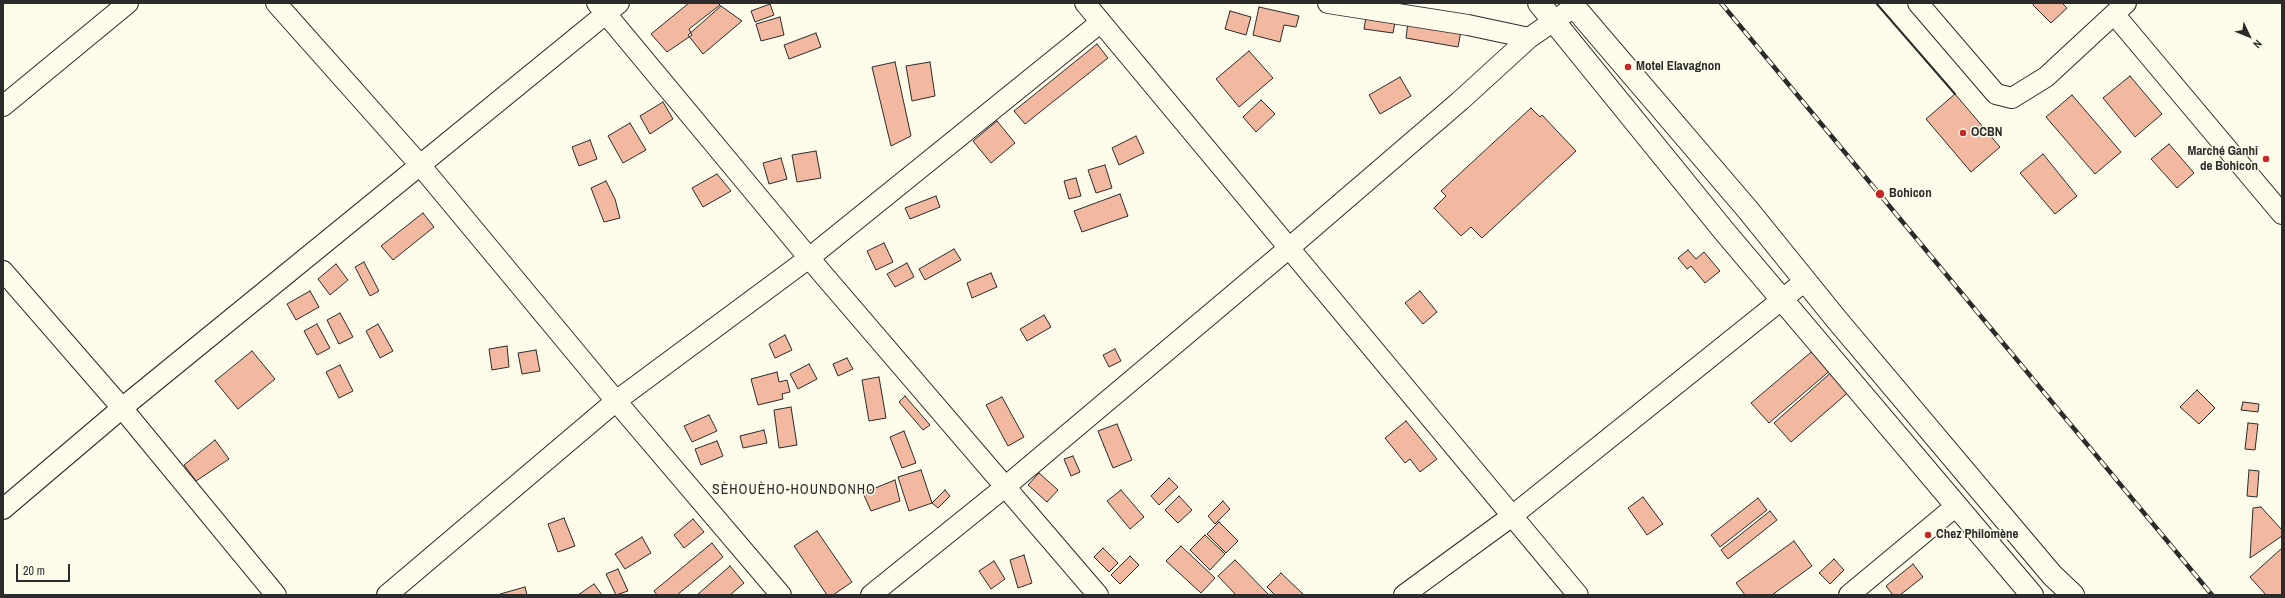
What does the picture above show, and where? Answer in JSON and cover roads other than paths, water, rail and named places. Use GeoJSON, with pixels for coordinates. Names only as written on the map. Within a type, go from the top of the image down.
{"type":"FeatureCollection","features":[{"type":"Feature","properties":{"kind":"highway"},"geometry":{"type":"LineString","coordinates":[[1539,3],[1724,231],[2032,595]]}},
{"type":"Feature","properties":{"kind":"highway"},"geometry":{"type":"LineString","coordinates":[[1572,5],[1748,210],[1805,281],[2052,575],[2073,595]]}},
{"type":"Feature","properties":{"kind":"street"},"geometry":{"type":"LineString","coordinates":[[3,106],[128,3]]}},
{"type":"Feature","properties":{"kind":"street"},"geometry":{"type":"LineString","coordinates":[[276,3],[420,165],[616,401],[781,595]]}},
{"type":"Feature","properties":{"kind":"street"},"geometry":{"type":"LineString","coordinates":[[1085,3],[1578,595]]}},
{"type":"Feature","properties":{"kind":"street"},"geometry":{"type":"LineString","coordinates":[[1328,3],[1468,24],[1529,38]]}},
{"type":"Feature","properties":{"kind":"street"},"geometry":{"type":"LineString","coordinates":[[1918,3],[1996,94],[2012,98],[2046,77],[2120,9],[2282,214]]}},
{"type":"Feature","properties":{"kind":"street"},"geometry":{"type":"LineString","coordinates":[[871,595],[1005,487],[1289,248],[1460,101],[1529,38],[1572,5]]}},
{"type":"Feature","properties":{"kind":"street"},"geometry":{"type":"LineString","coordinates":[[3,509],[122,408],[420,165],[607,6],[808,258],[1098,595]]}},
{"type":"Feature","properties":{"kind":"street"},"geometry":{"type":"LineString","coordinates":[[387,595],[616,401],[808,258],[1101,22]]}},
{"type":"Feature","properties":{"kind":"street"},"geometry":{"type":"LineString","coordinates":[[3,271],[122,408],[276,595]]}},
{"type":"Feature","properties":{"kind":"street"},"geometry":{"type":"LineString","coordinates":[[1404,595],[1512,516],[1805,281]]}},
{"type":"Feature","properties":{"kind":"street"},"geometry":{"type":"LineString","coordinates":[[1849,595],[1956,506]]}},
{"type":"Feature","properties":{"kind":"railway"},"geometry":{"type":"LineString","coordinates":[[1721,3],[2212,595]]}},
{"type":"Feature","properties":{"kind":"place","name":"Motel Elavagnon"},"geometry":{"type":"Point","coordinates":[1628,67]}},
{"type":"Feature","properties":{"kind":"place","name":"OCBN"},"geometry":{"type":"Point","coordinates":[1963,133]}},
{"type":"Feature","properties":{"kind":"place","name":"Marché Ganhi de Bohicon"},"geometry":{"type":"Point","coordinates":[2266,159]}},
{"type":"Feature","properties":{"kind":"place","name":"Bohicon"},"geometry":{"type":"Point","coordinates":[1880,194]}},
{"type":"Feature","properties":{"kind":"place","name":"Chez Philomène"},"geometry":{"type":"Point","coordinates":[1928,535]}},
{"type":"Feature","properties":{"kind":"district","name":"SÈHOUÈHO-HOUNDONHO"},"geometry":{"type":"Point","coordinates":[794,490]}}]}
